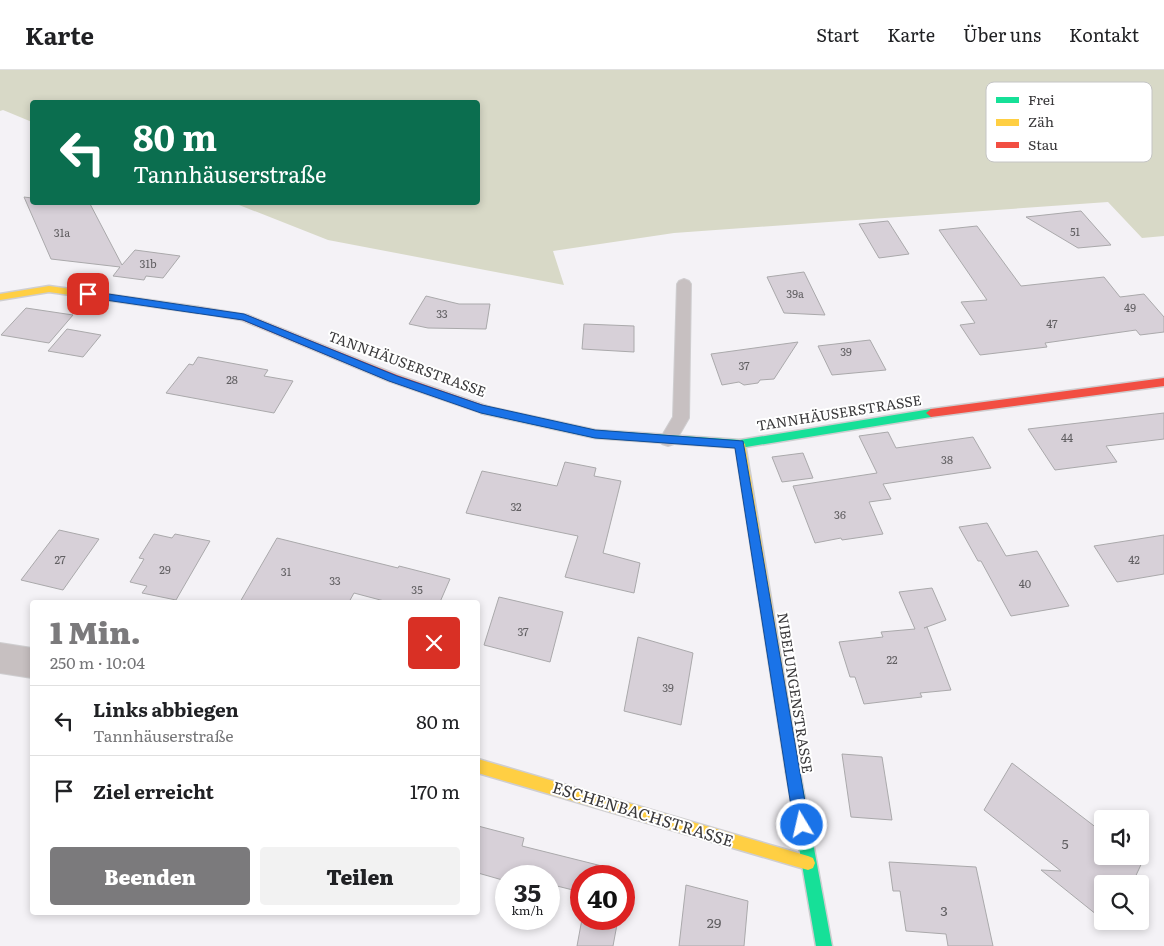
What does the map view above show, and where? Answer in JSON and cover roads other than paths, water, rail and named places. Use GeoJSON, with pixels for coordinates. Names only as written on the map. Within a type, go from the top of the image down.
{"type":"FeatureCollection","features":[{"type":"Feature","properties":{"kind":"street","name":"TANNHÄUSERSTRASSE"},"geometry":{"type":"LineString","coordinates":[[3,295],[50,289],[244,317],[393,378],[481,409],[595,434],[740,444],[927,413],[1164,382]]}},
{"type":"Feature","properties":{"kind":"street","name":"NIBELUNGENSTRASSE"},"geometry":{"type":"LineString","coordinates":[[740,444],[808,863],[824,946]]}},
{"type":"Feature","properties":{"kind":"street"},"geometry":{"type":"LineString","coordinates":[[0,658],[30,663]]}},
{"type":"Feature","properties":{"kind":"street","name":"ESCHENBACHSTRASSE"},"geometry":{"type":"LineString","coordinates":[[480,767],[808,863]]}},
{"type":"Feature","properties":{"kind":"lane"},"geometry":{"type":"LineString","coordinates":[[668,439],[681,418],[684,284]]}}]}
